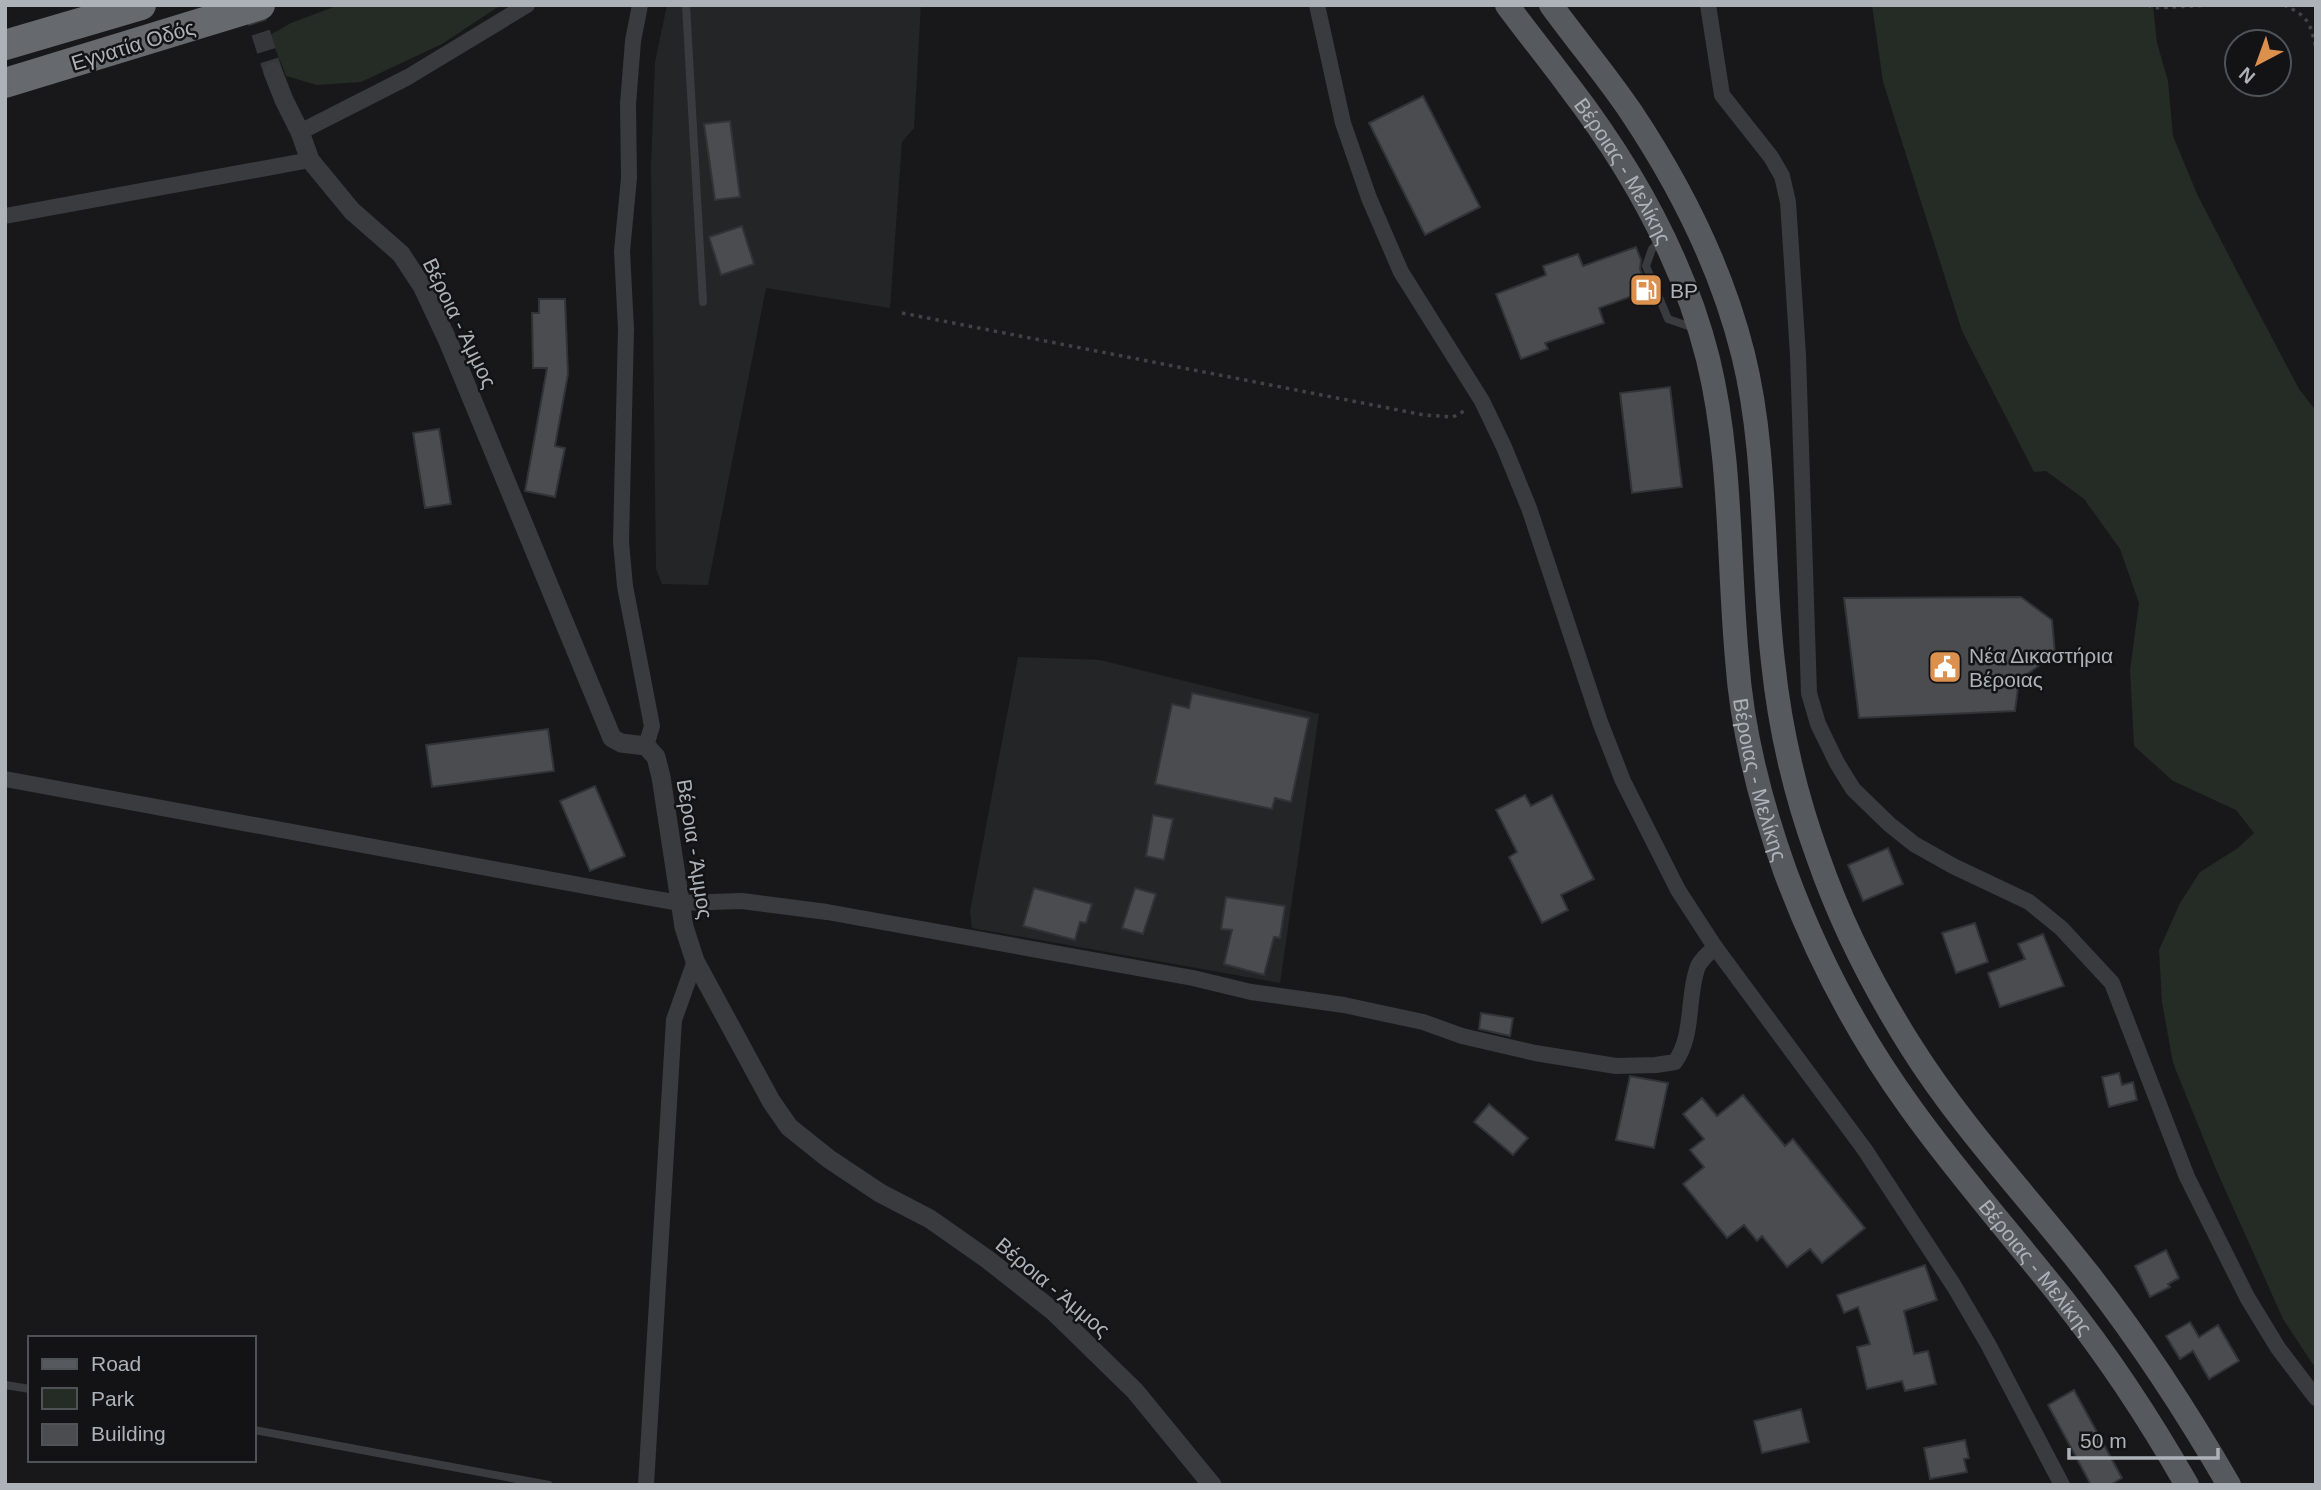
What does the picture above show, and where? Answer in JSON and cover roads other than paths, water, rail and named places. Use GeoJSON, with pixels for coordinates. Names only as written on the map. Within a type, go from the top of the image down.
{"type":"FeatureCollection","features":[{"type":"Feature","properties":{"kind":"highway","name":"Εγνατία Οδός"},"geometry":{"type":"LineString","coordinates":[[5,45],[141,5]]}},
{"type":"Feature","properties":{"kind":"highway","name":"Εγνατία Οδός"},"geometry":{"type":"LineString","coordinates":[[5,83],[260,5]]}},
{"type":"Feature","properties":{"kind":"main road","name":"Βέροιας - Μελίκης"},"geometry":{"type":"LineString","coordinates":[[1507,5],[1599,129],[1647,205],[1664,237],[1700,330],[1716,399],[1724,467],[1737,664],[1753,762],[1784,869],[1830,976],[1855,1022],[1908,1105],[2099,1348],[2188,1485]]}},
{"type":"Feature","properties":{"kind":"main road","name":"Βέροιας - Μελίκης"},"geometry":{"type":"LineString","coordinates":[[1551,5],[1630,111],[1679,188],[1714,265],[1733,318],[1751,393],[1760,469],[1772,660],[1787,755],[1818,857],[1860,959],[1910,1046],[1966,1124],[2125,1323],[2201,1437],[2229,1485]]}},
{"type":"Feature","properties":{"kind":"street"},"geometry":{"type":"LineString","coordinates":[[300,132],[408,77],[527,5]]}},
{"type":"Feature","properties":{"kind":"street"},"geometry":{"type":"LineString","coordinates":[[640,5],[633,41],[629,91],[629,178],[622,251],[626,329],[621,542],[625,586],[652,726],[646,747]]}},
{"type":"Feature","properties":{"kind":"street"},"geometry":{"type":"LineString","coordinates":[[1317,5],[1343,123],[1369,198],[1401,272],[1482,401],[1504,447],[1529,508],[1600,722],[1623,781],[1678,890],[1715,947],[1858,1141],[1917,1230],[1987,1344],[2062,1485]]}},
{"type":"Feature","properties":{"kind":"street"},"geometry":{"type":"LineString","coordinates":[[1708,5],[1721,95],[1771,157],[1782,176],[1788,202],[1798,342],[1809,693],[1818,724],[1837,764],[1853,789],[1889,824],[1914,844],[1952,866],[2029,902],[2061,928],[2112,983],[2187,1177],[2246,1297],[2278,1348],[2316,1398]]}},
{"type":"Feature","properties":{"kind":"street","name":"Βέροια - Άμμος"},"geometry":{"type":"LineString","coordinates":[[274,72],[310,160],[352,211],[401,254],[422,286],[448,341],[603,722],[612,738],[621,743],[646,747],[656,757],[684,927],[695,961],[771,1101],[789,1127],[829,1159],[930,1219],[987,1259],[1053,1311],[1135,1391],[1212,1485]]}},
{"type":"Feature","properties":{"kind":"street"},"geometry":{"type":"LineString","coordinates":[[5,216],[310,160]]}},
{"type":"Feature","properties":{"kind":"street"},"geometry":{"type":"LineString","coordinates":[[5,779],[680,903],[742,901],[827,912],[1194,978],[1251,992],[1344,1004],[1423,1022],[1535,1054],[1616,1066],[1675,1062],[1682,1052],[1697,966],[1715,947]]}},
{"type":"Feature","properties":{"kind":"street"},"geometry":{"type":"LineString","coordinates":[[646,1485],[674,1020],[695,961]]}},
{"type":"Feature","properties":{"kind":"lane"},"geometry":{"type":"LineString","coordinates":[[686,5],[703,302]]}},
{"type":"Feature","properties":{"kind":"lane"},"geometry":{"type":"LineString","coordinates":[[5,1385],[28,1389]]}},
{"type":"Feature","properties":{"kind":"lane"},"geometry":{"type":"LineString","coordinates":[[256,1430],[549,1485]]}},
{"type":"Feature","properties":{"kind":"tunnel"},"geometry":{"type":"LineString","coordinates":[[252,5],[273,72]]}},
{"type":"Feature","properties":{"kind":"place","name":"BP"},"geometry":{"type":"Point","coordinates":[1646,290]}},
{"type":"Feature","properties":{"kind":"place","name":"Νέα Δικαστήρια Βέροιας"},"geometry":{"type":"Point","coordinates":[1945,667]}}]}
